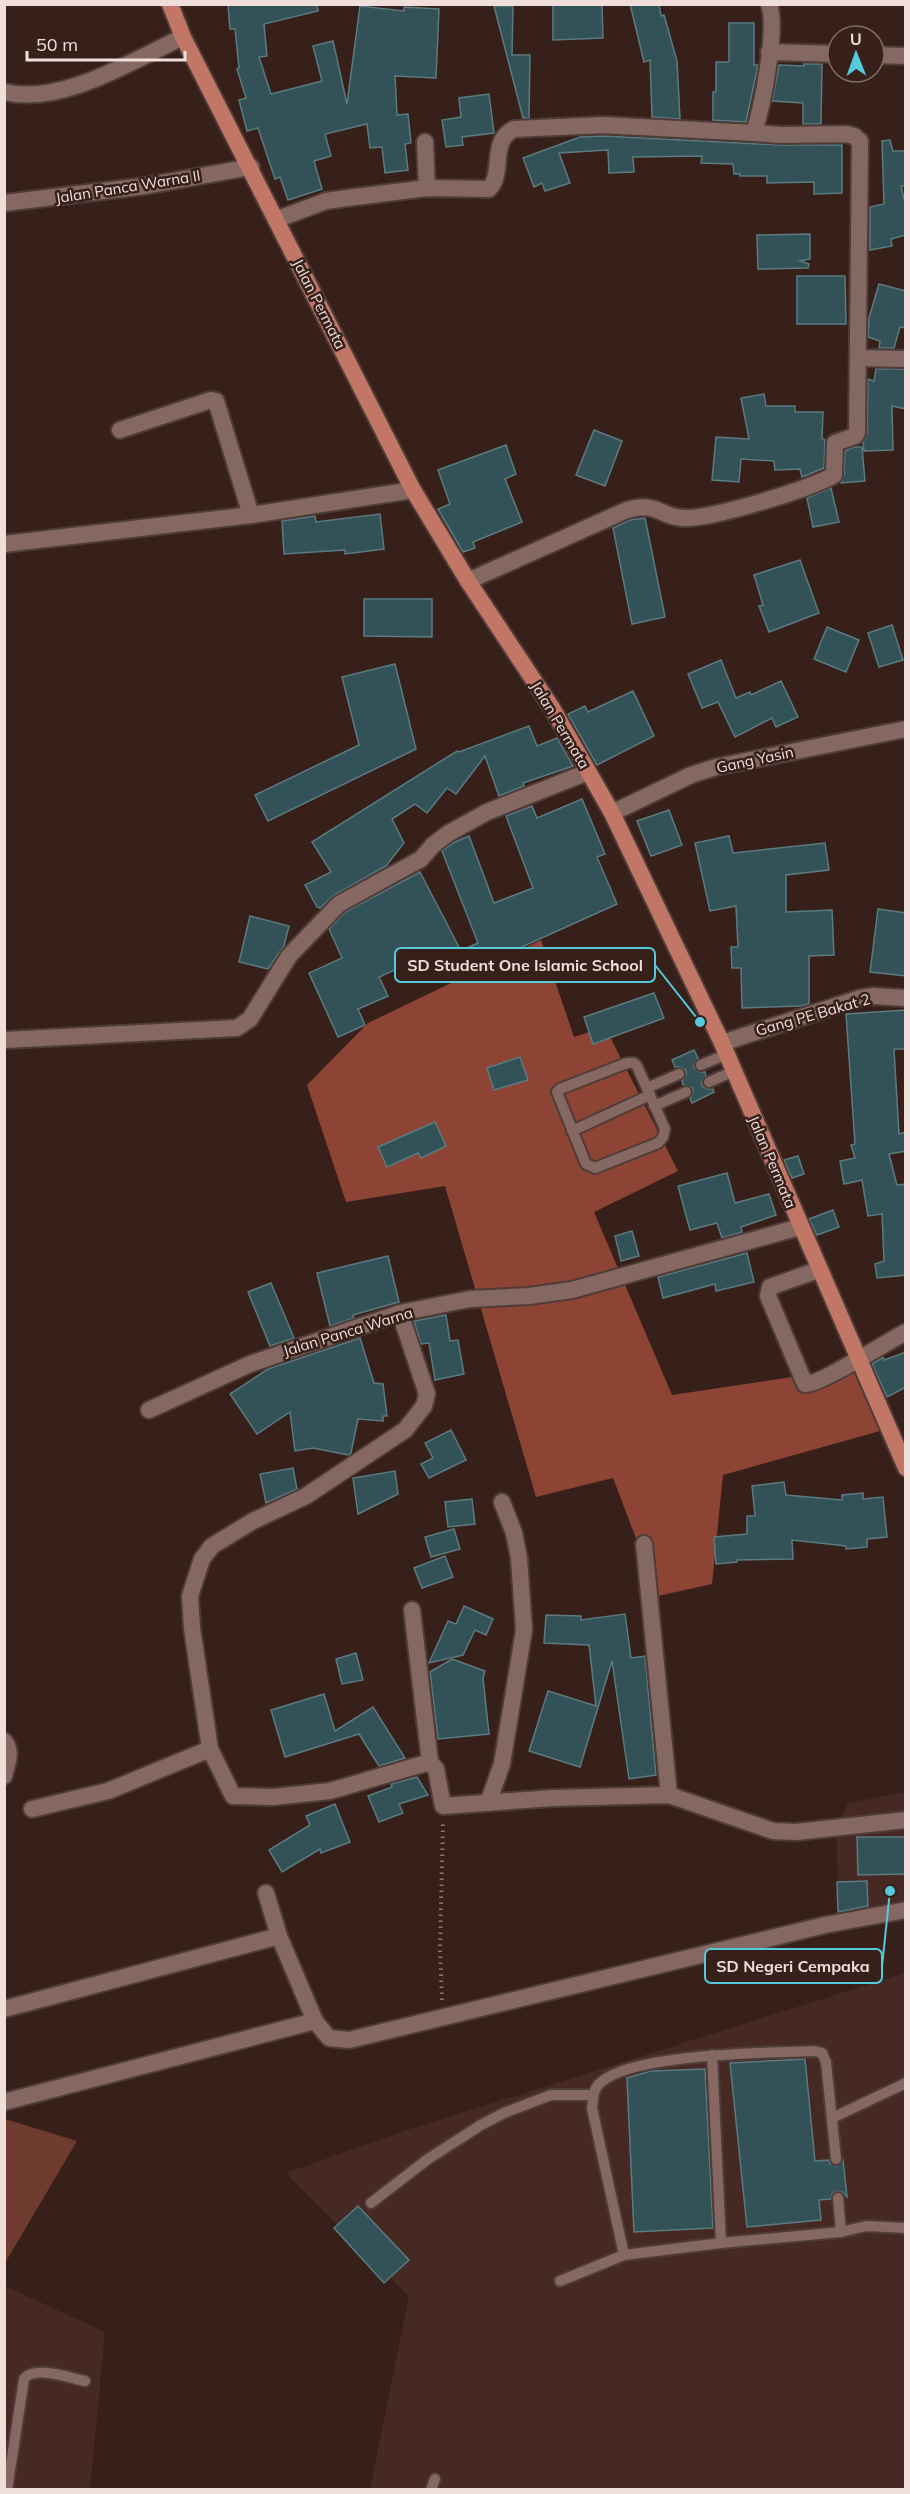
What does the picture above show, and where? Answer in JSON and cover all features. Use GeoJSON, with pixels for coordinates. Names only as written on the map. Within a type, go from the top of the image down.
{"type":"FeatureCollection","features":[{"type":"Feature","properties":{"kind":"main road","name":"Jalan Permata"},"geometry":{"type":"LineString","coordinates":[[170,4],[183,37],[278,219],[413,490],[468,581],[552,708],[612,813],[724,1048],[818,1270],[906,1468]]}},
{"type":"Feature","properties":{"kind":"street"},"geometry":{"type":"LineString","coordinates":[[753,132],[769,52],[772,13],[769,4]]}},
{"type":"Feature","properties":{"kind":"street"},"geometry":{"type":"LineString","coordinates":[[4,92],[33,94],[66,89],[89,81],[183,37]]}},
{"type":"Feature","properties":{"kind":"street"},"geometry":{"type":"LineString","coordinates":[[769,52],[826,54]]}},
{"type":"Feature","properties":{"kind":"street"},"geometry":{"type":"LineString","coordinates":[[886,55],[906,56]]}},
{"type":"Feature","properties":{"kind":"street"},"geometry":{"type":"LineString","coordinates":[[278,219],[326,201],[427,188],[489,189],[493,183],[500,142],[507,132],[524,127],[603,125],[781,135],[846,134],[860,141],[857,433],[855,436],[835,443],[833,476],[727,511],[684,518],[651,506],[627,510],[468,581]]}},
{"type":"Feature","properties":{"kind":"street"},"geometry":{"type":"LineString","coordinates":[[425,142],[427,188]]}},
{"type":"Feature","properties":{"kind":"street","name":"Jalan Panca Warna II"},"geometry":{"type":"LineString","coordinates":[[4,203],[145,186],[251,167]]}},
{"type":"Feature","properties":{"kind":"street"},"geometry":{"type":"LineString","coordinates":[[858,358],[906,359]]}},
{"type":"Feature","properties":{"kind":"street"},"geometry":{"type":"LineString","coordinates":[[120,430],[211,400],[216,401],[251,515]]}},
{"type":"Feature","properties":{"kind":"street"},"geometry":{"type":"LineString","coordinates":[[4,544],[251,515],[413,490]]}},
{"type":"Feature","properties":{"kind":"street","name":"Gang Yasin"},"geometry":{"type":"LineString","coordinates":[[612,813],[691,776],[716,767],[906,729]]}},
{"type":"Feature","properties":{"kind":"street"},"geometry":{"type":"LineString","coordinates":[[4,1040],[237,1028],[250,1019],[289,956],[339,904],[421,859],[433,845],[449,833],[488,812],[588,772]]}},
{"type":"Feature","properties":{"kind":"street","name":"Gang PE Bakat 2"},"geometry":{"type":"LineString","coordinates":[[724,1048],[860,998],[874,996],[906,998]]}},
{"type":"Feature","properties":{"kind":"street","name":"Jalan Panca Warna"},"geometry":{"type":"LineString","coordinates":[[149,1410],[250,1364],[400,1313],[470,1299],[529,1296],[572,1290],[800,1227]]}},
{"type":"Feature","properties":{"kind":"street"},"geometry":{"type":"LineString","coordinates":[[818,1270],[770,1287],[768,1291],[802,1382],[808,1385],[830,1377],[858,1358],[906,1332]]}},
{"type":"Feature","properties":{"kind":"street"},"geometry":{"type":"LineString","coordinates":[[400,1313],[427,1394],[424,1406],[405,1430],[306,1496],[253,1521],[212,1546],[202,1559],[190,1596],[192,1628],[210,1749],[233,1796],[254,1798],[330,1791],[430,1762]]}},
{"type":"Feature","properties":{"kind":"street"},"geometry":{"type":"LineString","coordinates":[[488,1803],[502,1764],[524,1630],[519,1558],[514,1533],[502,1502]]}},
{"type":"Feature","properties":{"kind":"street"},"geometry":{"type":"LineString","coordinates":[[644,1544],[669,1795]]}},
{"type":"Feature","properties":{"kind":"street"},"geometry":{"type":"LineString","coordinates":[[412,1610],[430,1762],[436,1769],[443,1806],[553,1798],[669,1795],[773,1831],[796,1832],[906,1820]]}},
{"type":"Feature","properties":{"kind":"street"},"geometry":{"type":"LineString","coordinates":[[4,1741],[8,1743],[10,1753],[4,1776]]}},
{"type":"Feature","properties":{"kind":"street"},"geometry":{"type":"LineString","coordinates":[[32,1809],[108,1791],[210,1749]]}},
{"type":"Feature","properties":{"kind":"street"},"geometry":{"type":"LineString","coordinates":[[266,1893],[279,1936],[315,2021],[329,2038],[349,2040],[825,1925],[906,1910]]}},
{"type":"Feature","properties":{"kind":"street"},"geometry":{"type":"LineString","coordinates":[[4,2009],[279,1936]]}},
{"type":"Feature","properties":{"kind":"street"},"geometry":{"type":"LineString","coordinates":[[4,2102],[315,2021]]}},
{"type":"Feature","properties":{"kind":"lane"},"geometry":{"type":"LineString","coordinates":[[701,1065],[724,1048]]}},
{"type":"Feature","properties":{"kind":"lane"},"geometry":{"type":"LineString","coordinates":[[634,1063],[650,1096],[665,1130],[658,1143],[605,1166],[595,1168],[586,1164],[557,1096],[560,1089],[634,1063]]}},
{"type":"Feature","properties":{"kind":"lane"},"geometry":{"type":"LineString","coordinates":[[709,1082],[734,1071]]}},
{"type":"Feature","properties":{"kind":"lane"},"geometry":{"type":"LineString","coordinates":[[572,1131],[650,1096],[679,1074]]}},
{"type":"Feature","properties":{"kind":"lane"},"geometry":{"type":"LineString","coordinates":[[650,1096],[686,1092]]}},
{"type":"Feature","properties":{"kind":"lane"},"geometry":{"type":"LineString","coordinates":[[624,2255],[592,2108],[593,2095],[600,2083],[631,2069],[712,2055],[814,2051],[822,2053],[826,2062],[836,2159]]}},
{"type":"Feature","properties":{"kind":"lane"},"geometry":{"type":"LineString","coordinates":[[712,2055],[720,2243]]}},
{"type":"Feature","properties":{"kind":"lane"},"geometry":{"type":"LineString","coordinates":[[832,2118],[906,2083]]}},
{"type":"Feature","properties":{"kind":"lane"},"geometry":{"type":"LineString","coordinates":[[371,2203],[428,2159],[504,2113],[551,2095],[593,2095]]}},
{"type":"Feature","properties":{"kind":"lane"},"geometry":{"type":"LineString","coordinates":[[838,2198],[842,2232]]}},
{"type":"Feature","properties":{"kind":"lane"},"geometry":{"type":"LineString","coordinates":[[560,2281],[624,2255],[720,2243],[842,2232],[866,2226],[906,2228]]}},
{"type":"Feature","properties":{"kind":"lane"},"geometry":{"type":"LineString","coordinates":[[7,2490],[24,2379],[27,2375],[38,2371],[85,2381]]}},
{"type":"Feature","properties":{"kind":"path"},"geometry":{"type":"LineString","coordinates":[[443,1806],[440,1949],[443,2017]]}},
{"type":"Feature","properties":{"kind":"shaded area"},"geometry":{"type":"Polygon","coordinates":[[[541,940],[574,1037],[605,1027],[678,1171],[594,1212],[672,1395],[852,1368],[880,1431],[723,1475],[712,1584],[658,1596],[613,1478],[536,1497],[445,1186],[346,1202],[307,1085],[368,1023],[541,940]]]}},
{"type":"Feature","properties":{"kind":"shaded area"},"geometry":{"type":"Polygon","coordinates":[[[905,1792],[905,1904],[839,1917],[836,1831],[848,1803],[905,1792]]]}},
{"type":"Feature","properties":{"kind":"shaded area"},"geometry":{"type":"Polygon","coordinates":[[[905,1973],[905,2489],[370,2489],[409,2296],[286,2173],[404,2131],[905,1973]]]}},
{"type":"Feature","properties":{"kind":"shaded area"},"geometry":{"type":"Polygon","coordinates":[[[4,2119],[77,2141],[5,2263],[4,2119]]]}},
{"type":"Feature","properties":{"kind":"shaded area"},"geometry":{"type":"Polygon","coordinates":[[[5,2286],[105,2332],[90,2489],[5,2490],[5,2286]]]}},
{"type":"Feature","properties":{"kind":"building"},"geometry":{"type":"Polygon","coordinates":[[[228,4],[317,4],[318,11],[264,24],[267,56],[259,57],[271,94],[322,81],[313,46],[333,41],[347,104],[360,6],[404,11],[404,7],[439,9],[436,78],[395,76],[397,115],[408,114],[411,143],[405,144],[408,170],[385,173],[382,147],[370,148],[367,124],[325,134],[331,156],[314,161],[322,189],[288,200],[280,177],[275,179],[258,128],[247,131],[239,100],[246,98],[237,69],[239,68],[235,29],[230,29],[228,4]]]}},
{"type":"Feature","properties":{"kind":"building"},"geometry":{"type":"Polygon","coordinates":[[[553,4],[602,4],[603,38],[553,40],[553,4]]]}},
{"type":"Feature","properties":{"kind":"building"},"geometry":{"type":"Polygon","coordinates":[[[630,4],[659,4],[661,16],[664,15],[677,61],[680,119],[652,117],[650,60],[644,62],[630,4]]]}},
{"type":"Feature","properties":{"kind":"building"},"geometry":{"type":"Polygon","coordinates":[[[494,6],[513,6],[512,55],[530,55],[529,118],[523,118],[494,6]]]}},
{"type":"Feature","properties":{"kind":"building"},"geometry":{"type":"Polygon","coordinates":[[[729,23],[754,23],[754,65],[758,65],[746,122],[713,120],[716,62],[729,62],[729,23]]]}},
{"type":"Feature","properties":{"kind":"building"},"geometry":{"type":"Polygon","coordinates":[[[804,64],[822,64],[821,124],[803,124],[803,103],[772,101],[779,65],[804,66],[804,64]]]}},
{"type":"Feature","properties":{"kind":"building"},"geometry":{"type":"Polygon","coordinates":[[[489,94],[494,133],[462,137],[463,145],[446,147],[442,120],[461,117],[459,98],[489,94]]]}},
{"type":"Feature","properties":{"kind":"building"},"geometry":{"type":"Polygon","coordinates":[[[603,136],[780,145],[842,145],[842,193],[814,194],[814,182],[767,183],[767,176],[740,176],[740,174],[734,174],[733,164],[701,163],[702,156],[633,157],[634,172],[609,173],[608,150],[559,153],[570,183],[545,191],[542,183],[534,187],[523,158],[580,137],[603,136]]]}},
{"type":"Feature","properties":{"kind":"building"},"geometry":{"type":"Polygon","coordinates":[[[890,140],[893,151],[906,151],[906,186],[901,186],[906,207],[906,235],[891,239],[892,246],[870,250],[870,207],[884,204],[882,141],[890,140]]]}},
{"type":"Feature","properties":{"kind":"building"},"geometry":{"type":"Polygon","coordinates":[[[810,234],[810,259],[800,261],[809,264],[808,268],[758,269],[757,235],[810,234]]]}},
{"type":"Feature","properties":{"kind":"building"},"geometry":{"type":"Polygon","coordinates":[[[797,276],[845,276],[846,324],[797,324],[797,276]]]}},
{"type":"Feature","properties":{"kind":"building"},"geometry":{"type":"Polygon","coordinates":[[[879,284],[906,291],[906,328],[900,327],[894,348],[879,348],[880,341],[868,337],[869,318],[879,284]]]}},
{"type":"Feature","properties":{"kind":"building"},"geometry":{"type":"Polygon","coordinates":[[[876,369],[906,369],[906,409],[892,406],[893,450],[864,451],[863,442],[867,433],[868,379],[874,381],[876,369]]]}},
{"type":"Feature","properties":{"kind":"building"},"geometry":{"type":"Polygon","coordinates":[[[764,394],[766,406],[795,406],[795,412],[823,412],[824,468],[802,477],[800,469],[775,470],[774,461],[741,459],[739,482],[712,480],[716,437],[749,439],[741,398],[764,394]]]}},
{"type":"Feature","properties":{"kind":"building"},"geometry":{"type":"Polygon","coordinates":[[[594,430],[622,441],[605,486],[576,475],[594,430]]]}},
{"type":"Feature","properties":{"kind":"building"},"geometry":{"type":"Polygon","coordinates":[[[506,445],[516,474],[505,479],[522,522],[473,542],[475,548],[463,552],[438,509],[450,504],[438,470],[506,445]]]}},
{"type":"Feature","properties":{"kind":"building"},"geometry":{"type":"Polygon","coordinates":[[[854,447],[862,447],[865,481],[841,483],[844,475],[845,451],[854,447]]]}},
{"type":"Feature","properties":{"kind":"building"},"geometry":{"type":"Polygon","coordinates":[[[831,488],[839,522],[813,527],[807,498],[831,488]]]}},
{"type":"Feature","properties":{"kind":"building"},"geometry":{"type":"Polygon","coordinates":[[[380,514],[384,549],[345,554],[345,550],[284,554],[282,521],[315,516],[316,522],[380,514]]]}},
{"type":"Feature","properties":{"kind":"building"},"geometry":{"type":"Polygon","coordinates":[[[645,518],[665,617],[632,624],[613,528],[630,520],[645,518]]]}},
{"type":"Feature","properties":{"kind":"building"},"geometry":{"type":"Polygon","coordinates":[[[800,560],[819,613],[769,632],[759,606],[763,605],[754,575],[800,560]]]}},
{"type":"Feature","properties":{"kind":"building"},"geometry":{"type":"Polygon","coordinates":[[[364,599],[432,599],[432,637],[364,636],[364,599]]]}},
{"type":"Feature","properties":{"kind":"building"},"geometry":{"type":"Polygon","coordinates":[[[892,625],[903,660],[879,667],[868,633],[892,625]]]}},
{"type":"Feature","properties":{"kind":"building"},"geometry":{"type":"Polygon","coordinates":[[[827,627],[859,640],[846,672],[814,659],[827,627]]]}},
{"type":"Feature","properties":{"kind":"building"},"geometry":{"type":"Polygon","coordinates":[[[721,660],[736,698],[750,692],[751,695],[781,681],[798,717],[776,727],[772,718],[735,737],[718,702],[702,708],[688,674],[721,660]]]}},
{"type":"Feature","properties":{"kind":"building"},"geometry":{"type":"Polygon","coordinates":[[[395,664],[416,749],[268,821],[255,795],[359,745],[342,677],[395,664]]]}},
{"type":"Feature","properties":{"kind":"building"},"geometry":{"type":"Polygon","coordinates":[[[633,691],[654,736],[597,765],[568,714],[585,706],[588,712],[633,691]]]}},
{"type":"Feature","properties":{"kind":"building"},"geometry":{"type":"Polygon","coordinates":[[[529,726],[537,746],[557,738],[573,766],[523,783],[524,786],[499,796],[485,756],[456,794],[447,788],[427,813],[415,804],[392,819],[404,843],[386,866],[334,895],[320,908],[317,907],[305,885],[331,872],[312,842],[457,751],[529,726]]]}},
{"type":"Feature","properties":{"kind":"building"},"geometry":{"type":"Polygon","coordinates":[[[582,799],[605,854],[597,857],[617,904],[473,969],[465,949],[478,943],[442,851],[469,836],[494,903],[533,888],[506,816],[532,806],[537,818],[582,799]]]}},
{"type":"Feature","properties":{"kind":"building"},"geometry":{"type":"Polygon","coordinates":[[[669,810],[682,845],[651,856],[637,821],[669,810]]]}},
{"type":"Feature","properties":{"kind":"building"},"geometry":{"type":"Polygon","coordinates":[[[729,836],[733,853],[825,843],[829,870],[786,875],[786,912],[832,910],[834,955],[809,956],[809,1004],[742,1008],[741,968],[732,968],[731,947],[738,947],[736,906],[710,911],[695,843],[729,836]]]}},
{"type":"Feature","properties":{"kind":"building"},"geometry":{"type":"Polygon","coordinates":[[[420,872],[460,949],[419,964],[417,960],[379,977],[388,996],[358,1009],[365,1025],[338,1037],[309,973],[342,958],[329,929],[345,912],[420,872]]]}},
{"type":"Feature","properties":{"kind":"building"},"geometry":{"type":"Polygon","coordinates":[[[878,909],[906,913],[906,976],[870,972],[878,909]]]}},
{"type":"Feature","properties":{"kind":"building"},"geometry":{"type":"Polygon","coordinates":[[[250,916],[289,926],[284,946],[268,969],[239,962],[250,916]]]}},
{"type":"Feature","properties":{"kind":"building"},"geometry":{"type":"Polygon","coordinates":[[[654,993],[664,1018],[593,1044],[584,1017],[654,993]]]}},
{"type":"Feature","properties":{"kind":"building"},"geometry":{"type":"Polygon","coordinates":[[[906,1010],[906,1049],[894,1049],[899,1134],[906,1132],[906,1151],[889,1154],[897,1185],[906,1184],[906,1275],[877,1278],[875,1264],[884,1261],[882,1214],[868,1216],[862,1180],[844,1184],[840,1161],[855,1158],[851,1145],[855,1144],[846,1014],[906,1010]]]}},
{"type":"Feature","properties":{"kind":"building"},"geometry":{"type":"Polygon","coordinates":[[[694,1050],[698,1058],[694,1068],[705,1072],[706,1075],[702,1086],[713,1089],[714,1092],[692,1103],[690,1098],[693,1088],[683,1085],[682,1081],[686,1070],[675,1067],[672,1060],[694,1050]]]}},
{"type":"Feature","properties":{"kind":"building"},"geometry":{"type":"Polygon","coordinates":[[[520,1057],[528,1080],[494,1090],[487,1068],[520,1057]]]}},
{"type":"Feature","properties":{"kind":"building"},"geometry":{"type":"Polygon","coordinates":[[[435,1122],[446,1146],[421,1158],[418,1153],[387,1167],[378,1147],[435,1122]]]}},
{"type":"Feature","properties":{"kind":"building"},"geometry":{"type":"Polygon","coordinates":[[[798,1156],[804,1174],[792,1178],[784,1160],[798,1156]]]}},
{"type":"Feature","properties":{"kind":"building"},"geometry":{"type":"Polygon","coordinates":[[[727,1173],[735,1203],[769,1194],[776,1215],[741,1227],[742,1232],[722,1238],[717,1223],[690,1230],[678,1186],[727,1173]]]}},
{"type":"Feature","properties":{"kind":"building"},"geometry":{"type":"Polygon","coordinates":[[[833,1210],[839,1227],[817,1235],[809,1219],[833,1210]]]}},
{"type":"Feature","properties":{"kind":"building"},"geometry":{"type":"Polygon","coordinates":[[[632,1231],[639,1256],[621,1261],[615,1236],[632,1231]]]}},
{"type":"Feature","properties":{"kind":"building"},"geometry":{"type":"Polygon","coordinates":[[[747,1253],[754,1282],[716,1291],[715,1284],[663,1298],[658,1277],[747,1253]]]}},
{"type":"Feature","properties":{"kind":"building"},"geometry":{"type":"Polygon","coordinates":[[[388,1256],[399,1302],[353,1315],[354,1318],[330,1326],[317,1273],[388,1256]]]}},
{"type":"Feature","properties":{"kind":"building"},"geometry":{"type":"Polygon","coordinates":[[[271,1283],[294,1338],[270,1346],[248,1292],[271,1283]]]}},
{"type":"Feature","properties":{"kind":"building"},"geometry":{"type":"Polygon","coordinates":[[[446,1315],[450,1341],[458,1340],[464,1374],[435,1380],[429,1343],[421,1344],[414,1321],[446,1315]]]}},
{"type":"Feature","properties":{"kind":"building"},"geometry":{"type":"Polygon","coordinates":[[[360,1338],[374,1383],[383,1384],[387,1416],[383,1416],[383,1421],[358,1419],[351,1453],[348,1455],[313,1448],[295,1451],[290,1412],[257,1434],[230,1394],[268,1369],[360,1338]]]}},
{"type":"Feature","properties":{"kind":"building"},"geometry":{"type":"Polygon","coordinates":[[[906,1352],[906,1387],[887,1397],[872,1364],[883,1357],[884,1360],[906,1352]]]}},
{"type":"Feature","properties":{"kind":"building"},"geometry":{"type":"Polygon","coordinates":[[[451,1430],[466,1460],[429,1478],[421,1464],[433,1458],[425,1443],[451,1430]]]}},
{"type":"Feature","properties":{"kind":"building"},"geometry":{"type":"Polygon","coordinates":[[[293,1468],[297,1489],[266,1503],[260,1474],[293,1468]]]}},
{"type":"Feature","properties":{"kind":"building"},"geometry":{"type":"Polygon","coordinates":[[[395,1471],[398,1494],[358,1514],[353,1478],[395,1471]]]}},
{"type":"Feature","properties":{"kind":"building"},"geometry":{"type":"Polygon","coordinates":[[[784,1482],[786,1495],[842,1500],[842,1495],[863,1493],[863,1499],[883,1497],[887,1537],[867,1539],[867,1547],[846,1549],[846,1546],[792,1540],[793,1559],[737,1560],[737,1562],[716,1564],[714,1537],[747,1534],[747,1516],[755,1516],[752,1486],[784,1482]]]}},
{"type":"Feature","properties":{"kind":"building"},"geometry":{"type":"Polygon","coordinates":[[[472,1499],[475,1524],[448,1527],[445,1502],[472,1499]]]}},
{"type":"Feature","properties":{"kind":"building"},"geometry":{"type":"Polygon","coordinates":[[[454,1529],[460,1549],[431,1557],[425,1537],[454,1529]]]}},
{"type":"Feature","properties":{"kind":"building"},"geometry":{"type":"Polygon","coordinates":[[[445,1556],[453,1577],[422,1588],[414,1568],[445,1556]]]}},
{"type":"Feature","properties":{"kind":"building"},"geometry":{"type":"Polygon","coordinates":[[[464,1606],[493,1619],[486,1635],[475,1630],[463,1655],[429,1663],[448,1621],[456,1624],[464,1606]]]}},
{"type":"Feature","properties":{"kind":"building"},"geometry":{"type":"Polygon","coordinates":[[[625,1614],[631,1658],[645,1656],[656,1775],[629,1779],[612,1661],[580,1767],[529,1751],[548,1691],[596,1706],[589,1645],[544,1643],[546,1615],[581,1616],[581,1620],[625,1614]]]}},
{"type":"Feature","properties":{"kind":"building"},"geometry":{"type":"Polygon","coordinates":[[[356,1653],[363,1680],[342,1684],[336,1659],[356,1653]]]}},
{"type":"Feature","properties":{"kind":"building"},"geometry":{"type":"Polygon","coordinates":[[[452,1659],[485,1671],[483,1678],[489,1734],[438,1739],[430,1672],[452,1659]]]}},
{"type":"Feature","properties":{"kind":"building"},"geometry":{"type":"Polygon","coordinates":[[[324,1694],[335,1731],[373,1707],[405,1758],[379,1766],[359,1734],[285,1757],[271,1710],[324,1694]]]}},
{"type":"Feature","properties":{"kind":"building"},"geometry":{"type":"Polygon","coordinates":[[[417,1777],[428,1795],[399,1804],[403,1813],[379,1822],[368,1796],[392,1787],[391,1784],[417,1777]]]}},
{"type":"Feature","properties":{"kind":"building"},"geometry":{"type":"Polygon","coordinates":[[[335,1804],[350,1842],[321,1853],[320,1849],[282,1872],[269,1850],[310,1825],[306,1816],[335,1804]]]}},
{"type":"Feature","properties":{"kind":"building"},"geometry":{"type":"Polygon","coordinates":[[[857,1837],[906,1837],[906,1874],[858,1875],[857,1837]]]}},
{"type":"Feature","properties":{"kind":"building"},"geometry":{"type":"Polygon","coordinates":[[[867,1881],[868,1906],[838,1912],[837,1882],[867,1881]]]}},
{"type":"Feature","properties":{"kind":"building"},"geometry":{"type":"Polygon","coordinates":[[[805,2059],[815,2161],[829,2160],[830,2164],[836,2166],[843,2160],[847,2197],[837,2191],[832,2194],[831,2199],[819,2200],[821,2220],[747,2227],[730,2063],[805,2059]]]}},
{"type":"Feature","properties":{"kind":"building"},"geometry":{"type":"Polygon","coordinates":[[[705,2069],[713,2228],[634,2232],[627,2078],[651,2071],[705,2069]]]}},
{"type":"Feature","properties":{"kind":"building"},"geometry":{"type":"Polygon","coordinates":[[[358,2206],[409,2260],[384,2283],[334,2228],[358,2206]]]}},
{"type":"Feature","properties":{"kind":"place","name":"SD Student One Islamic School"},"geometry":{"type":"Point","coordinates":[700,1022]}},
{"type":"Feature","properties":{"kind":"place","name":"SD Negeri Cempaka"},"geometry":{"type":"Point","coordinates":[890,1891]}}]}
